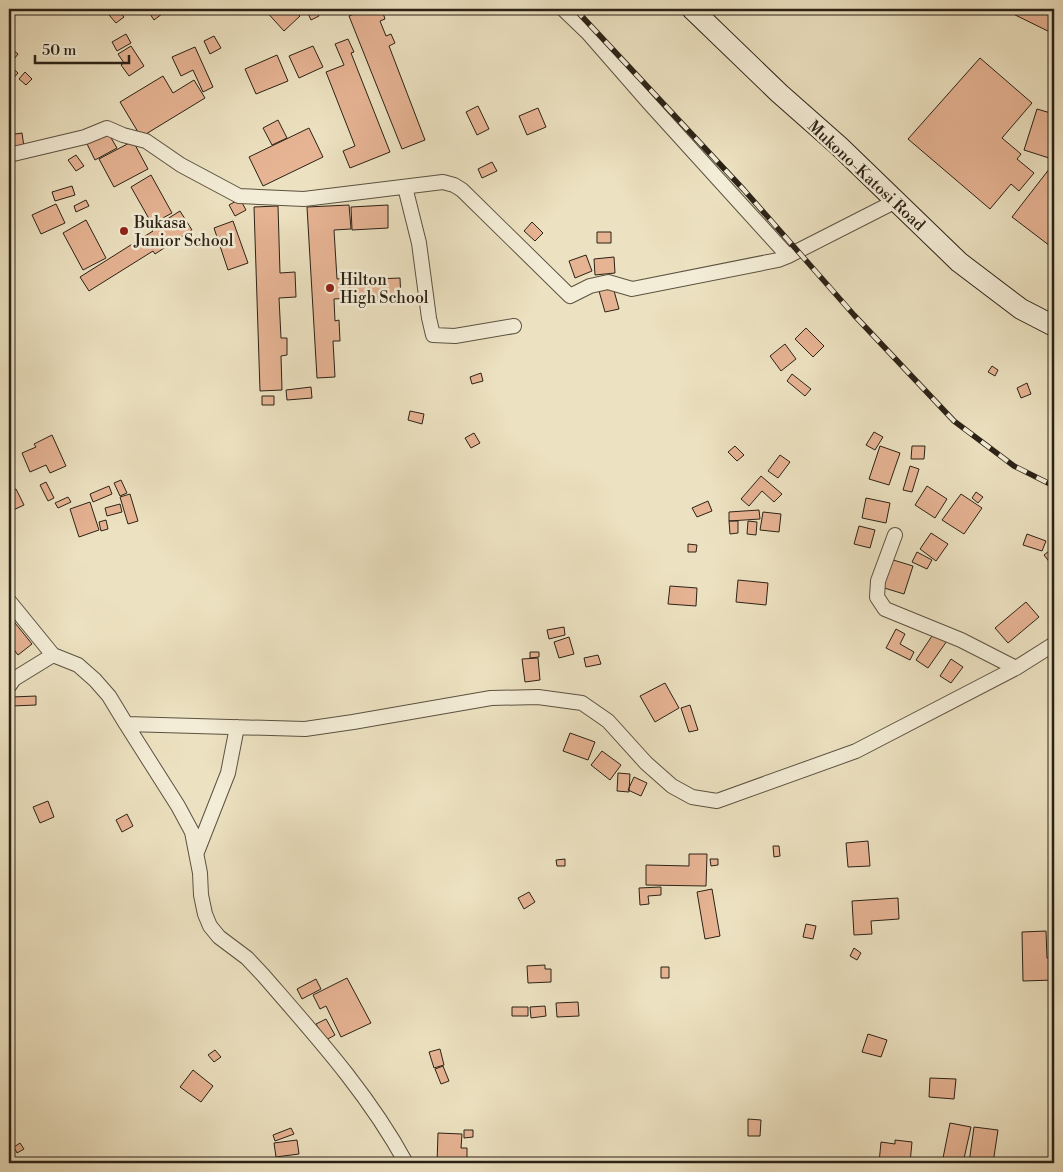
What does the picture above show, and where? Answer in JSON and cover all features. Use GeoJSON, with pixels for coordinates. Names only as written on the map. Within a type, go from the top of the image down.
{"type":"FeatureCollection","features":[{"type":"Feature","properties":{"kind":"main road","name":"Mukono-Katosi Road"},"geometry":{"type":"LineString","coordinates":[[692,9],[779,93],[839,146],[959,262],[1021,309],[1054,326]]}},
{"type":"Feature","properties":{"kind":"street"},"geometry":{"type":"LineString","coordinates":[[563,9],[588,33],[788,256]]}},
{"type":"Feature","properties":{"kind":"street"},"geometry":{"type":"LineString","coordinates":[[9,155],[85,137],[107,128],[146,141],[181,165],[239,196],[304,199],[443,182],[454,185],[462,190],[570,296],[590,286],[608,282],[632,289],[760,264],[788,256],[896,201]]}},
{"type":"Feature","properties":{"kind":"street"},"geometry":{"type":"LineString","coordinates":[[404,187],[419,243],[433,335],[455,336],[514,326]]}},
{"type":"Feature","properties":{"kind":"street"},"geometry":{"type":"LineString","coordinates":[[895,535],[878,581],[877,597],[885,609],[962,640],[1016,668]]}},
{"type":"Feature","properties":{"kind":"street"},"geometry":{"type":"LineString","coordinates":[[9,601],[53,655],[78,665],[95,680],[108,696],[178,806],[192,832],[197,852],[201,895],[210,926],[219,937],[247,958],[263,975],[356,1085],[390,1134],[406,1163]]}},
{"type":"Feature","properties":{"kind":"street"},"geometry":{"type":"LineString","coordinates":[[126,724],[305,729],[491,698],[538,697],[582,703],[608,721],[646,763],[672,786],[692,796],[717,801],[856,751],[1016,668],[1054,644]]}},
{"type":"Feature","properties":{"kind":"street"},"geometry":{"type":"LineString","coordinates":[[9,686],[14,679],[53,655]]}},
{"type":"Feature","properties":{"kind":"street"},"geometry":{"type":"LineString","coordinates":[[197,852],[228,773],[237,727]]}},
{"type":"Feature","properties":{"kind":"building"},"geometry":{"type":"Polygon","coordinates":[[[117,9],[124,17],[116,23],[109,15],[117,9]]]}},
{"type":"Feature","properties":{"kind":"building"},"geometry":{"type":"Polygon","coordinates":[[[151,9],[167,10],[154,20],[148,11],[151,9]]]}},
{"type":"Feature","properties":{"kind":"building"},"geometry":{"type":"Polygon","coordinates":[[[264,9],[292,9],[300,16],[284,31],[264,9]]]}},
{"type":"Feature","properties":{"kind":"building"},"geometry":{"type":"Polygon","coordinates":[[[306,9],[315,9],[319,16],[311,20],[306,9]]]}},
{"type":"Feature","properties":{"kind":"building"},"geometry":{"type":"Polygon","coordinates":[[[367,9],[373,9],[375,13],[382,10],[385,19],[380,21],[386,36],[391,34],[395,43],[389,46],[425,140],[402,149],[349,16],[367,9]]]}},
{"type":"Feature","properties":{"kind":"building"},"geometry":{"type":"Polygon","coordinates":[[[1003,9],[1054,9],[1054,34],[1003,9]]]}},
{"type":"Feature","properties":{"kind":"building"},"geometry":{"type":"Polygon","coordinates":[[[126,34],[131,43],[117,51],[112,42],[126,34]]]}},
{"type":"Feature","properties":{"kind":"building"},"geometry":{"type":"Polygon","coordinates":[[[214,36],[221,48],[210,54],[204,41],[214,36]]]}},
{"type":"Feature","properties":{"kind":"building"},"geometry":{"type":"Polygon","coordinates":[[[348,39],[354,52],[351,53],[390,152],[350,168],[343,151],[355,146],[326,72],[344,65],[335,44],[348,39]]]}},
{"type":"Feature","properties":{"kind":"building"},"geometry":{"type":"Polygon","coordinates":[[[131,46],[144,66],[129,76],[121,65],[124,63],[118,54],[131,46]]]}},
{"type":"Feature","properties":{"kind":"building"},"geometry":{"type":"Polygon","coordinates":[[[313,46],[323,67],[299,78],[289,56],[313,46]]]}},
{"type":"Feature","properties":{"kind":"building"},"geometry":{"type":"Polygon","coordinates":[[[9,47],[18,54],[11,63],[9,61],[9,47]]]}},
{"type":"Feature","properties":{"kind":"building"},"geometry":{"type":"Polygon","coordinates":[[[195,47],[213,87],[203,92],[193,70],[181,76],[172,57],[195,47]]]}},
{"type":"Feature","properties":{"kind":"building"},"geometry":{"type":"Polygon","coordinates":[[[277,55],[288,81],[256,94],[245,69],[277,55]]]}},
{"type":"Feature","properties":{"kind":"building"},"geometry":{"type":"Polygon","coordinates":[[[980,58],[1032,103],[1002,138],[1021,154],[1017,159],[1034,173],[1019,191],[1011,184],[990,209],[908,139],[980,58]]]}},
{"type":"Feature","properties":{"kind":"building"},"geometry":{"type":"Polygon","coordinates":[[[9,65],[18,73],[9,83],[9,65]]]}},
{"type":"Feature","properties":{"kind":"building"},"geometry":{"type":"Polygon","coordinates":[[[25,72],[32,79],[26,85],[19,79],[25,72]]]}},
{"type":"Feature","properties":{"kind":"building"},"geometry":{"type":"Polygon","coordinates":[[[163,76],[173,93],[194,80],[205,98],[141,137],[120,102],[163,76]]]}},
{"type":"Feature","properties":{"kind":"building"},"geometry":{"type":"Polygon","coordinates":[[[478,106],[489,129],[477,135],[466,112],[478,106]]]}},
{"type":"Feature","properties":{"kind":"building"},"geometry":{"type":"Polygon","coordinates":[[[538,108],[546,127],[527,135],[519,116],[538,108]]]}},
{"type":"Feature","properties":{"kind":"building"},"geometry":{"type":"Polygon","coordinates":[[[1037,109],[1054,114],[1054,141],[1049,158],[1024,150],[1037,109]]]}},
{"type":"Feature","properties":{"kind":"building"},"geometry":{"type":"Polygon","coordinates":[[[278,120],[287,138],[272,145],[263,128],[278,120]]]}},
{"type":"Feature","properties":{"kind":"building"},"geometry":{"type":"Polygon","coordinates":[[[309,128],[323,157],[263,186],[249,157],[309,128]]]}},
{"type":"Feature","properties":{"kind":"building"},"geometry":{"type":"Polygon","coordinates":[[[107,131],[117,148],[95,160],[86,142],[107,131]]]}},
{"type":"Feature","properties":{"kind":"building"},"geometry":{"type":"Polygon","coordinates":[[[22,133],[24,147],[11,150],[9,135],[22,133]]]}},
{"type":"Feature","properties":{"kind":"building"},"geometry":{"type":"Polygon","coordinates":[[[133,141],[148,169],[114,187],[99,159],[133,141]]]}},
{"type":"Feature","properties":{"kind":"building"},"geometry":{"type":"Polygon","coordinates":[[[76,155],[84,166],[76,171],[68,160],[76,155]]]}},
{"type":"Feature","properties":{"kind":"building"},"geometry":{"type":"Polygon","coordinates":[[[492,162],[497,171],[482,178],[478,169],[492,162]]]}},
{"type":"Feature","properties":{"kind":"building"},"geometry":{"type":"Polygon","coordinates":[[[1050,168],[1054,171],[1054,249],[1012,217],[1050,168]]]}},
{"type":"Feature","properties":{"kind":"building"},"geometry":{"type":"Polygon","coordinates":[[[151,175],[172,213],[152,224],[131,187],[151,175]]]}},
{"type":"Feature","properties":{"kind":"building"},"geometry":{"type":"Polygon","coordinates":[[[72,186],[75,195],[55,201],[52,192],[72,186]]]}},
{"type":"Feature","properties":{"kind":"building"},"geometry":{"type":"Polygon","coordinates":[[[240,199],[246,210],[235,216],[229,205],[240,199]]]}},
{"type":"Feature","properties":{"kind":"building"},"geometry":{"type":"Polygon","coordinates":[[[86,200],[89,206],[76,212],[74,206],[86,200]]]}},
{"type":"Feature","properties":{"kind":"building"},"geometry":{"type":"Polygon","coordinates":[[[56,204],[65,223],[41,234],[32,215],[56,204]]]}},
{"type":"Feature","properties":{"kind":"building","name":"Hilton High School"},"geometry":{"type":"Polygon","coordinates":[[[349,205],[351,229],[334,230],[337,279],[349,278],[350,298],[334,299],[335,321],[339,320],[340,341],[333,341],[335,377],[317,378],[307,207],[349,205]]]}},
{"type":"Feature","properties":{"kind":"building"},"geometry":{"type":"Polygon","coordinates":[[[388,205],[388,228],[352,230],[351,207],[388,205]]]}},
{"type":"Feature","properties":{"kind":"building"},"geometry":{"type":"Polygon","coordinates":[[[278,206],[280,273],[295,272],[296,297],[279,298],[281,338],[287,338],[287,355],[281,356],[282,390],[260,391],[254,207],[278,206]]]}},
{"type":"Feature","properties":{"kind":"building"},"geometry":{"type":"Polygon","coordinates":[[[180,211],[192,230],[155,254],[153,251],[89,291],[80,277],[153,231],[151,229],[180,211]]]}},
{"type":"Feature","properties":{"kind":"building"},"geometry":{"type":"Polygon","coordinates":[[[86,220],[106,258],[83,270],[63,233],[86,220]]]}},
{"type":"Feature","properties":{"kind":"building"},"geometry":{"type":"Polygon","coordinates":[[[233,221],[248,263],[228,270],[214,228],[233,221]]]}},
{"type":"Feature","properties":{"kind":"building"},"geometry":{"type":"Polygon","coordinates":[[[532,222],[543,233],[535,241],[524,231],[532,222]]]}},
{"type":"Feature","properties":{"kind":"building"},"geometry":{"type":"Polygon","coordinates":[[[597,232],[611,232],[611,243],[597,243],[597,232]]]}},
{"type":"Feature","properties":{"kind":"building"},"geometry":{"type":"Polygon","coordinates":[[[586,255],[592,271],[575,278],[569,261],[586,255]]]}},
{"type":"Feature","properties":{"kind":"building"},"geometry":{"type":"Polygon","coordinates":[[[614,257],[615,273],[595,275],[594,259],[614,257]]]}},
{"type":"Feature","properties":{"kind":"building"},"geometry":{"type":"Polygon","coordinates":[[[400,278],[401,300],[351,302],[350,280],[400,278]]]}},
{"type":"Feature","properties":{"kind":"building"},"geometry":{"type":"Polygon","coordinates":[[[613,287],[619,309],[605,312],[599,291],[613,287]]]}},
{"type":"Feature","properties":{"kind":"building"},"geometry":{"type":"Polygon","coordinates":[[[806,328],[824,346],[813,357],[795,339],[806,328]]]}},
{"type":"Feature","properties":{"kind":"building"},"geometry":{"type":"Polygon","coordinates":[[[785,344],[796,359],[781,371],[770,356],[785,344]]]}},
{"type":"Feature","properties":{"kind":"building"},"geometry":{"type":"Polygon","coordinates":[[[992,366],[998,370],[995,376],[988,372],[992,366]]]}},
{"type":"Feature","properties":{"kind":"building"},"geometry":{"type":"Polygon","coordinates":[[[481,373],[483,381],[472,384],[470,377],[481,373]]]}},
{"type":"Feature","properties":{"kind":"building"},"geometry":{"type":"Polygon","coordinates":[[[792,374],[811,389],[805,396],[787,381],[792,374]]]}},
{"type":"Feature","properties":{"kind":"building"},"geometry":{"type":"Polygon","coordinates":[[[1027,383],[1031,394],[1021,398],[1017,388],[1027,383]]]}},
{"type":"Feature","properties":{"kind":"building"},"geometry":{"type":"Polygon","coordinates":[[[311,387],[312,398],[287,400],[286,390],[311,387]]]}},
{"type":"Feature","properties":{"kind":"building"},"geometry":{"type":"Polygon","coordinates":[[[262,396],[274,396],[274,405],[262,405],[262,396]]]}},
{"type":"Feature","properties":{"kind":"building"},"geometry":{"type":"Polygon","coordinates":[[[410,411],[424,414],[422,424],[408,420],[410,411]]]}},
{"type":"Feature","properties":{"kind":"building"},"geometry":{"type":"Polygon","coordinates":[[[874,432],[883,437],[875,450],[866,445],[874,432]]]}},
{"type":"Feature","properties":{"kind":"building"},"geometry":{"type":"Polygon","coordinates":[[[474,433],[480,443],[471,448],[465,438],[474,433]]]}},
{"type":"Feature","properties":{"kind":"building"},"geometry":{"type":"Polygon","coordinates":[[[52,435],[66,466],[50,473],[46,465],[30,472],[22,453],[36,447],[34,444],[52,435]]]}},
{"type":"Feature","properties":{"kind":"building"},"geometry":{"type":"Polygon","coordinates":[[[735,446],[744,455],[737,461],[728,452],[735,446]]]}},
{"type":"Feature","properties":{"kind":"building"},"geometry":{"type":"Polygon","coordinates":[[[880,446],[900,453],[889,485],[869,479],[880,446]]]}},
{"type":"Feature","properties":{"kind":"building"},"geometry":{"type":"Polygon","coordinates":[[[912,446],[925,446],[924,459],[911,459],[912,446]]]}},
{"type":"Feature","properties":{"kind":"building"},"geometry":{"type":"Polygon","coordinates":[[[780,455],[790,462],[778,478],[768,471],[780,455]]]}},
{"type":"Feature","properties":{"kind":"building"},"geometry":{"type":"Polygon","coordinates":[[[910,466],[919,469],[912,492],[903,490],[910,466]]]}},
{"type":"Feature","properties":{"kind":"building"},"geometry":{"type":"Polygon","coordinates":[[[761,476],[782,494],[774,502],[762,491],[749,506],[741,499],[761,476]]]}},
{"type":"Feature","properties":{"kind":"building"},"geometry":{"type":"Polygon","coordinates":[[[121,480],[127,493],[120,496],[114,483],[121,480]]]}},
{"type":"Feature","properties":{"kind":"building"},"geometry":{"type":"Polygon","coordinates":[[[46,482],[54,498],[48,501],[40,485],[46,482]]]}},
{"type":"Feature","properties":{"kind":"building"},"geometry":{"type":"Polygon","coordinates":[[[109,486],[112,494],[93,502],[90,494],[109,486]]]}},
{"type":"Feature","properties":{"kind":"building"},"geometry":{"type":"Polygon","coordinates":[[[927,486],[947,499],[935,518],[915,505],[927,486]]]}},
{"type":"Feature","properties":{"kind":"building"},"geometry":{"type":"Polygon","coordinates":[[[16,489],[24,505],[9,512],[9,492],[16,489]]]}},
{"type":"Feature","properties":{"kind":"building"},"geometry":{"type":"Polygon","coordinates":[[[976,492],[983,497],[978,503],[972,498],[976,492]]]}},
{"type":"Feature","properties":{"kind":"building"},"geometry":{"type":"Polygon","coordinates":[[[130,494],[138,521],[128,524],[120,497],[130,494]]]}},
{"type":"Feature","properties":{"kind":"building"},"geometry":{"type":"Polygon","coordinates":[[[961,494],[982,508],[964,534],[942,520],[961,494]]]}},
{"type":"Feature","properties":{"kind":"building"},"geometry":{"type":"Polygon","coordinates":[[[68,497],[71,502],[58,508],[55,503],[68,497]]]}},
{"type":"Feature","properties":{"kind":"building"},"geometry":{"type":"Polygon","coordinates":[[[866,498],[890,503],[886,523],[862,518],[866,498]]]}},
{"type":"Feature","properties":{"kind":"building"},"geometry":{"type":"Polygon","coordinates":[[[708,501],[712,511],[697,517],[692,508],[708,501]]]}},
{"type":"Feature","properties":{"kind":"building"},"geometry":{"type":"Polygon","coordinates":[[[90,502],[99,530],[79,537],[70,509],[90,502]]]}},
{"type":"Feature","properties":{"kind":"building"},"geometry":{"type":"Polygon","coordinates":[[[120,504],[122,512],[107,516],[105,508],[120,504]]]}},
{"type":"Feature","properties":{"kind":"building"},"geometry":{"type":"Polygon","coordinates":[[[759,510],[760,519],[729,521],[729,512],[759,510]]]}},
{"type":"Feature","properties":{"kind":"building"},"geometry":{"type":"Polygon","coordinates":[[[763,512],[781,514],[779,532],[760,530],[763,512]]]}},
{"type":"Feature","properties":{"kind":"building"},"geometry":{"type":"Polygon","coordinates":[[[106,520],[108,529],[101,531],[99,522],[106,520]]]}},
{"type":"Feature","properties":{"kind":"building"},"geometry":{"type":"Polygon","coordinates":[[[729,521],[738,521],[738,533],[730,534],[729,521]]]}},
{"type":"Feature","properties":{"kind":"building"},"geometry":{"type":"Polygon","coordinates":[[[748,521],[757,522],[756,535],[747,534],[748,521]]]}},
{"type":"Feature","properties":{"kind":"building"},"geometry":{"type":"Polygon","coordinates":[[[859,526],[875,530],[870,548],[854,544],[859,526]]]}},
{"type":"Feature","properties":{"kind":"building"},"geometry":{"type":"Polygon","coordinates":[[[931,533],[948,544],[936,561],[920,549],[931,533]]]}},
{"type":"Feature","properties":{"kind":"building"},"geometry":{"type":"Polygon","coordinates":[[[1027,534],[1046,541],[1042,551],[1023,545],[1027,534]]]}},
{"type":"Feature","properties":{"kind":"building"},"geometry":{"type":"Polygon","coordinates":[[[688,544],[697,545],[696,552],[688,552],[688,544]]]}},
{"type":"Feature","properties":{"kind":"building"},"geometry":{"type":"Polygon","coordinates":[[[1054,547],[1054,568],[1044,555],[1054,547]]]}},
{"type":"Feature","properties":{"kind":"building"},"geometry":{"type":"Polygon","coordinates":[[[917,552],[932,560],[927,569],[912,562],[917,552]]]}},
{"type":"Feature","properties":{"kind":"building"},"geometry":{"type":"Polygon","coordinates":[[[890,559],[913,566],[904,594],[881,587],[890,559]]]}},
{"type":"Feature","properties":{"kind":"building"},"geometry":{"type":"Polygon","coordinates":[[[738,580],[768,583],[766,605],[736,602],[738,580]]]}},
{"type":"Feature","properties":{"kind":"building"},"geometry":{"type":"Polygon","coordinates":[[[670,586],[697,588],[696,606],[668,604],[670,586]]]}},
{"type":"Feature","properties":{"kind":"building"},"geometry":{"type":"Polygon","coordinates":[[[1026,602],[1039,617],[1008,643],[995,628],[1026,602]]]}},
{"type":"Feature","properties":{"kind":"building"},"geometry":{"type":"Polygon","coordinates":[[[11,618],[32,644],[18,655],[9,643],[9,620],[11,618]]]}},
{"type":"Feature","properties":{"kind":"building"},"geometry":{"type":"Polygon","coordinates":[[[564,627],[565,635],[549,639],[547,630],[564,627]]]}},
{"type":"Feature","properties":{"kind":"building"},"geometry":{"type":"Polygon","coordinates":[[[896,629],[905,634],[900,644],[914,652],[910,660],[886,648],[896,629]]]}},
{"type":"Feature","properties":{"kind":"building"},"geometry":{"type":"Polygon","coordinates":[[[936,630],[949,638],[928,668],[916,660],[936,630]]]}},
{"type":"Feature","properties":{"kind":"building"},"geometry":{"type":"Polygon","coordinates":[[[569,637],[574,654],[559,658],[554,642],[569,637]]]}},
{"type":"Feature","properties":{"kind":"building"},"geometry":{"type":"Polygon","coordinates":[[[530,652],[539,652],[539,657],[530,658],[530,652]]]}},
{"type":"Feature","properties":{"kind":"building"},"geometry":{"type":"Polygon","coordinates":[[[598,655],[601,664],[586,667],[584,658],[598,655]]]}},
{"type":"Feature","properties":{"kind":"building"},"geometry":{"type":"Polygon","coordinates":[[[538,658],[540,680],[525,682],[522,659],[538,658]]]}},
{"type":"Feature","properties":{"kind":"building"},"geometry":{"type":"Polygon","coordinates":[[[951,659],[963,667],[951,683],[940,676],[951,659]]]}},
{"type":"Feature","properties":{"kind":"building"},"geometry":{"type":"Polygon","coordinates":[[[665,683],[679,708],[655,722],[640,696],[665,683]]]}},
{"type":"Feature","properties":{"kind":"building"},"geometry":{"type":"Polygon","coordinates":[[[36,696],[36,705],[12,706],[12,697],[36,696]]]}},
{"type":"Feature","properties":{"kind":"building"},"geometry":{"type":"Polygon","coordinates":[[[690,705],[698,730],[689,732],[681,708],[690,705]]]}},
{"type":"Feature","properties":{"kind":"building"},"geometry":{"type":"Polygon","coordinates":[[[570,733],[595,742],[588,760],[563,751],[570,733]]]}},
{"type":"Feature","properties":{"kind":"building"},"geometry":{"type":"Polygon","coordinates":[[[602,751],[621,765],[610,780],[591,765],[602,751]]]}},
{"type":"Feature","properties":{"kind":"building"},"geometry":{"type":"Polygon","coordinates":[[[618,773],[630,774],[629,792],[617,791],[618,773]]]}},
{"type":"Feature","properties":{"kind":"building"},"geometry":{"type":"Polygon","coordinates":[[[634,777],[647,783],[641,796],[628,790],[634,777]]]}},
{"type":"Feature","properties":{"kind":"building"},"geometry":{"type":"Polygon","coordinates":[[[48,801],[54,817],[40,823],[33,807],[48,801]]]}},
{"type":"Feature","properties":{"kind":"building"},"geometry":{"type":"Polygon","coordinates":[[[127,814],[133,826],[122,832],[116,820],[127,814]]]}},
{"type":"Feature","properties":{"kind":"building"},"geometry":{"type":"Polygon","coordinates":[[[868,841],[870,866],[848,867],[846,843],[868,841]]]}},
{"type":"Feature","properties":{"kind":"building"},"geometry":{"type":"Polygon","coordinates":[[[773,846],[779,846],[780,856],[774,857],[773,846]]]}},
{"type":"Feature","properties":{"kind":"building"},"geometry":{"type":"Polygon","coordinates":[[[689,854],[707,854],[706,886],[646,885],[646,865],[689,866],[689,854]]]}},
{"type":"Feature","properties":{"kind":"building"},"geometry":{"type":"Polygon","coordinates":[[[565,859],[565,866],[557,866],[556,860],[565,859]]]}},
{"type":"Feature","properties":{"kind":"building"},"geometry":{"type":"Polygon","coordinates":[[[710,859],[718,859],[718,865],[711,866],[710,859]]]}},
{"type":"Feature","properties":{"kind":"building"},"geometry":{"type":"Polygon","coordinates":[[[661,887],[661,895],[648,896],[649,904],[640,905],[639,888],[661,887]]]}},
{"type":"Feature","properties":{"kind":"building"},"geometry":{"type":"Polygon","coordinates":[[[712,889],[720,936],[705,939],[697,892],[712,889]]]}},
{"type":"Feature","properties":{"kind":"building"},"geometry":{"type":"Polygon","coordinates":[[[529,892],[535,902],[524,909],[518,898],[529,892]]]}},
{"type":"Feature","properties":{"kind":"building"},"geometry":{"type":"Polygon","coordinates":[[[898,898],[899,919],[871,921],[872,934],[854,935],[852,901],[898,898]]]}},
{"type":"Feature","properties":{"kind":"building"},"geometry":{"type":"Polygon","coordinates":[[[806,924],[816,926],[813,939],[803,937],[806,924]]]}},
{"type":"Feature","properties":{"kind":"building"},"geometry":{"type":"Polygon","coordinates":[[[1046,931],[1047,958],[1054,958],[1054,980],[1023,981],[1022,932],[1046,931]]]}},
{"type":"Feature","properties":{"kind":"building"},"geometry":{"type":"Polygon","coordinates":[[[854,948],[861,953],[857,960],[850,956],[854,948]]]}},
{"type":"Feature","properties":{"kind":"building"},"geometry":{"type":"Polygon","coordinates":[[[545,965],[545,969],[551,969],[551,982],[528,983],[527,966],[545,965]]]}},
{"type":"Feature","properties":{"kind":"building"},"geometry":{"type":"Polygon","coordinates":[[[661,967],[669,967],[669,978],[661,978],[661,967]]]}},
{"type":"Feature","properties":{"kind":"building"},"geometry":{"type":"Polygon","coordinates":[[[347,978],[371,1023],[341,1037],[326,1006],[320,1009],[313,995],[347,978]]]}},
{"type":"Feature","properties":{"kind":"building"},"geometry":{"type":"Polygon","coordinates":[[[316,979],[321,989],[302,999],[297,989],[316,979]]]}},
{"type":"Feature","properties":{"kind":"building"},"geometry":{"type":"Polygon","coordinates":[[[578,1002],[579,1016],[557,1017],[556,1003],[578,1002]]]}},
{"type":"Feature","properties":{"kind":"building"},"geometry":{"type":"Polygon","coordinates":[[[545,1006],[546,1016],[531,1018],[530,1007],[545,1006]]]}},
{"type":"Feature","properties":{"kind":"building"},"geometry":{"type":"Polygon","coordinates":[[[512,1007],[528,1007],[528,1016],[512,1016],[512,1007]]]}},
{"type":"Feature","properties":{"kind":"building"},"geometry":{"type":"Polygon","coordinates":[[[326,1019],[335,1035],[326,1040],[316,1024],[326,1019]]]}},
{"type":"Feature","properties":{"kind":"building"},"geometry":{"type":"Polygon","coordinates":[[[868,1034],[887,1040],[881,1057],[862,1052],[868,1034]]]}},
{"type":"Feature","properties":{"kind":"building"},"geometry":{"type":"Polygon","coordinates":[[[440,1049],[444,1065],[434,1068],[429,1052],[440,1049]]]}},
{"type":"Feature","properties":{"kind":"building"},"geometry":{"type":"Polygon","coordinates":[[[215,1050],[221,1057],[214,1062],[208,1055],[215,1050]]]}},
{"type":"Feature","properties":{"kind":"building"},"geometry":{"type":"Polygon","coordinates":[[[443,1066],[449,1081],[441,1084],[435,1069],[443,1066]]]}},
{"type":"Feature","properties":{"kind":"building"},"geometry":{"type":"Polygon","coordinates":[[[193,1070],[213,1086],[201,1102],[180,1087],[193,1070]]]}},
{"type":"Feature","properties":{"kind":"building"},"geometry":{"type":"Polygon","coordinates":[[[930,1078],[956,1079],[954,1099],[929,1097],[930,1078]]]}},
{"type":"Feature","properties":{"kind":"building"},"geometry":{"type":"Polygon","coordinates":[[[748,1119],[761,1120],[760,1136],[748,1136],[748,1119]]]}},
{"type":"Feature","properties":{"kind":"building"},"geometry":{"type":"Polygon","coordinates":[[[950,1123],[971,1127],[963,1163],[942,1163],[950,1123]]]}},
{"type":"Feature","properties":{"kind":"building"},"geometry":{"type":"Polygon","coordinates":[[[974,1127],[998,1130],[993,1163],[969,1163],[974,1127]]]}},
{"type":"Feature","properties":{"kind":"building"},"geometry":{"type":"Polygon","coordinates":[[[291,1128],[294,1134],[275,1141],[273,1135],[291,1128]]]}},
{"type":"Feature","properties":{"kind":"building"},"geometry":{"type":"Polygon","coordinates":[[[464,1130],[473,1130],[473,1137],[464,1138],[464,1130]]]}},
{"type":"Feature","properties":{"kind":"building"},"geometry":{"type":"Polygon","coordinates":[[[438,1133],[462,1134],[461,1148],[467,1148],[467,1163],[437,1163],[438,1133]]]}},
{"type":"Feature","properties":{"kind":"building"},"geometry":{"type":"Polygon","coordinates":[[[297,1140],[299,1154],[276,1157],[274,1143],[297,1140]]]}},
{"type":"Feature","properties":{"kind":"building"},"geometry":{"type":"Polygon","coordinates":[[[895,1140],[912,1142],[910,1163],[879,1163],[881,1142],[895,1144],[895,1140]]]}},
{"type":"Feature","properties":{"kind":"building"},"geometry":{"type":"Polygon","coordinates":[[[20,1143],[24,1149],[17,1153],[14,1147],[20,1143]]]}},
{"type":"Feature","properties":{"kind":"railway"},"geometry":{"type":"LineString","coordinates":[[575,9],[744,190],[854,315],[954,421],[1014,466],[1054,486]]}},
{"type":"Feature","properties":{"kind":"place","name":"Bukasa Junior School"},"geometry":{"type":"Point","coordinates":[124,231]}},
{"type":"Feature","properties":{"kind":"place","name":"Hilton High School"},"geometry":{"type":"Point","coordinates":[330,288]}}]}
